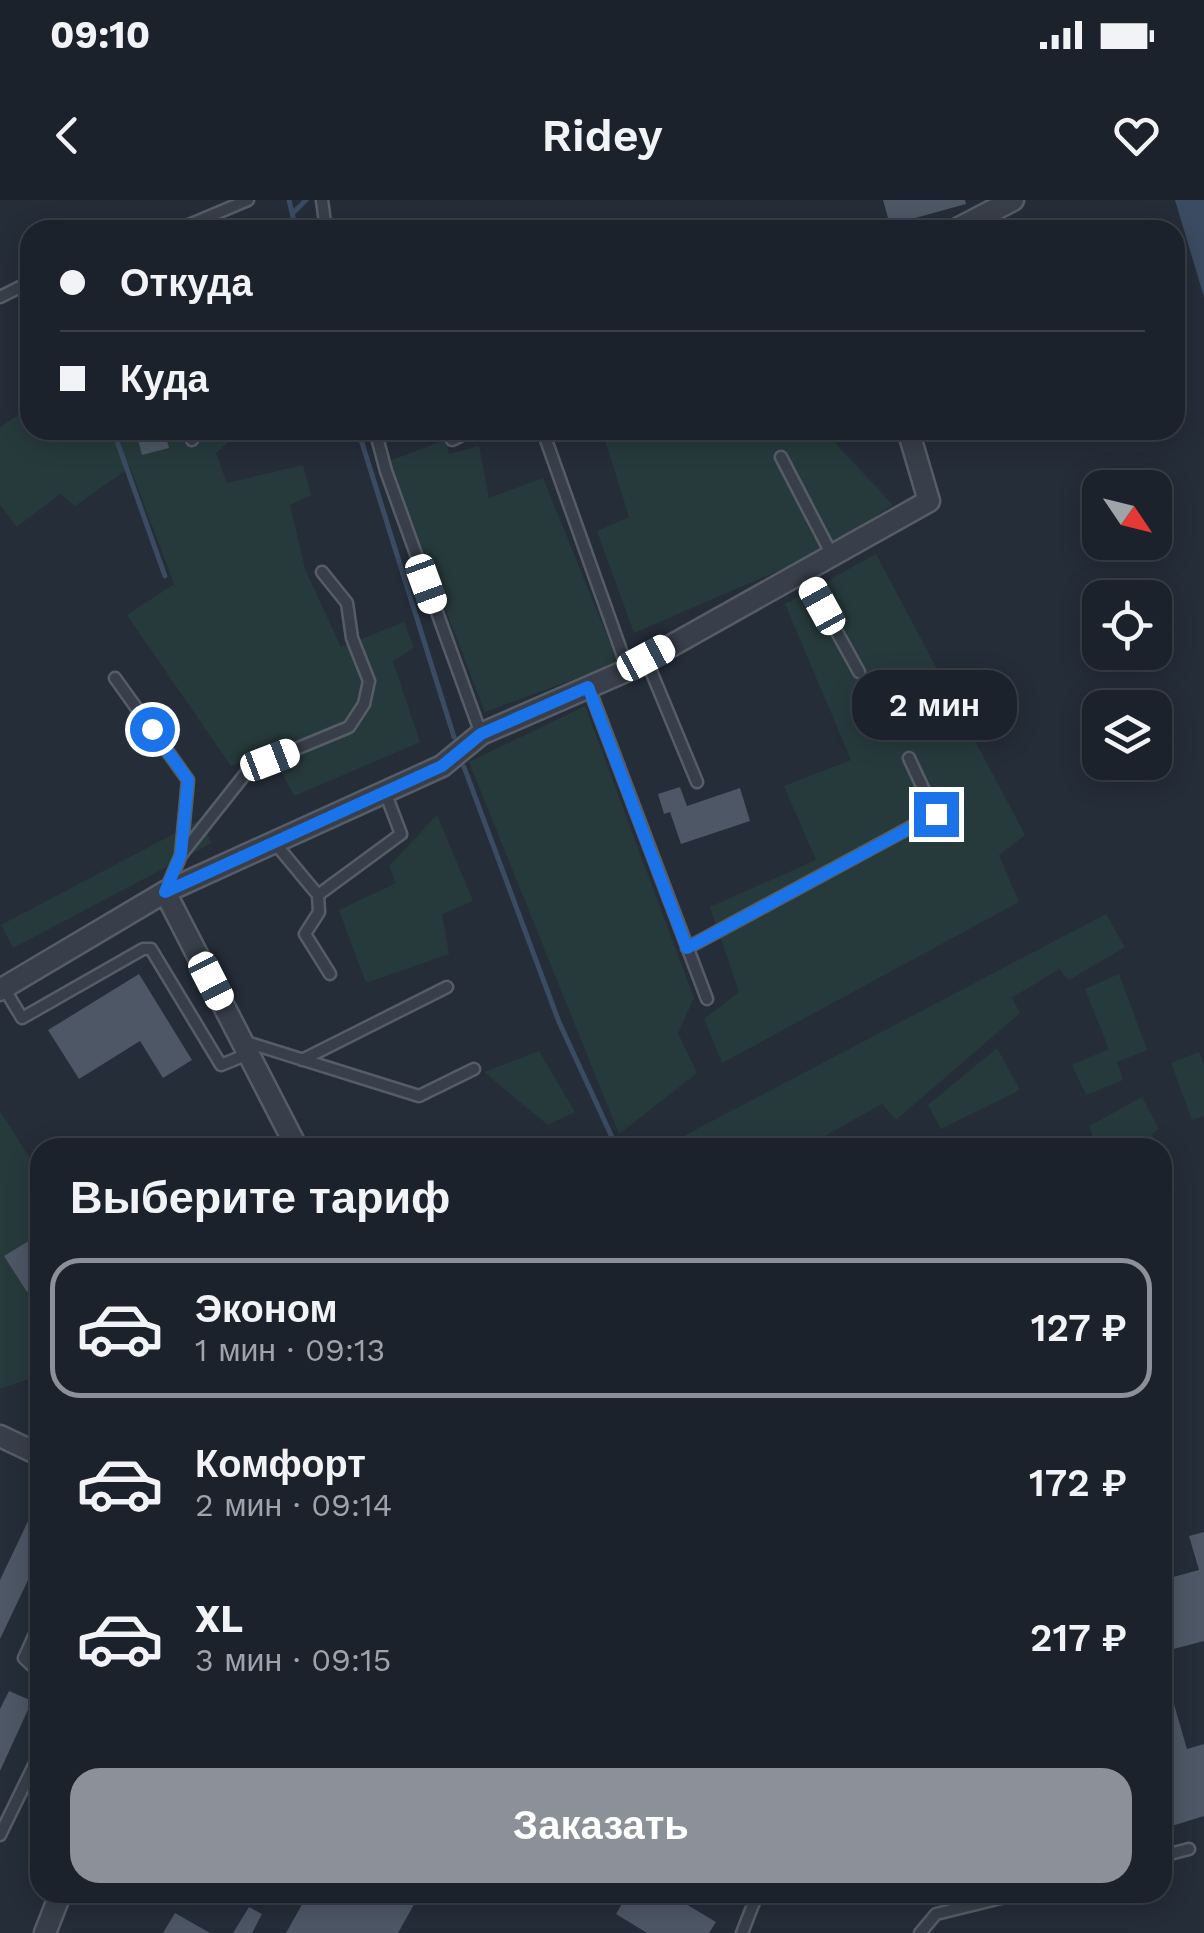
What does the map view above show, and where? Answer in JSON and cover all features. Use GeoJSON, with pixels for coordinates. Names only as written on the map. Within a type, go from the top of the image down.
{"type":"FeatureCollection","features":[{"type":"Feature","properties":{"kind":"street"},"geometry":{"type":"LineString","coordinates":[[974,220],[1013,200]]}},
{"type":"Feature","properties":{"kind":"street"},"geometry":{"type":"LineString","coordinates":[[2,988],[165,892],[442,766],[481,734],[637,664],[930,501],[911,440]]}},
{"type":"Feature","properties":{"kind":"street"},"geometry":{"type":"LineString","coordinates":[[165,892],[291,1138]]}},
{"type":"Feature","properties":{"kind":"street"},"geometry":{"type":"LineString","coordinates":[[0,1436],[30,1450]]}},
{"type":"Feature","properties":{"kind":"street"},"geometry":{"type":"LineString","coordinates":[[45,1933],[56,1903]]}},
{"type":"Feature","properties":{"kind":"lane"},"geometry":{"type":"LineString","coordinates":[[201,220],[248,200]]}},
{"type":"Feature","properties":{"kind":"lane"},"geometry":{"type":"LineString","coordinates":[[378,440],[481,734]]}},
{"type":"Feature","properties":{"kind":"lane"},"geometry":{"type":"LineString","coordinates":[[546,440],[637,664],[696,782]]}},
{"type":"Feature","properties":{"kind":"lane"},"geometry":{"type":"LineString","coordinates":[[781,456],[832,556]]}},
{"type":"Feature","properties":{"kind":"lane"},"geometry":{"type":"LineString","coordinates":[[165,892],[181,854],[250,768],[350,727],[364,704],[369,681],[352,638],[346,602],[322,572]]}},
{"type":"Feature","properties":{"kind":"lane"},"geometry":{"type":"LineString","coordinates":[[804,572],[859,672]]}},
{"type":"Feature","properties":{"kind":"lane"},"geometry":{"type":"LineString","coordinates":[[115,678],[188,780],[181,854]]}},
{"type":"Feature","properties":{"kind":"lane"},"geometry":{"type":"LineString","coordinates":[[588,687],[707,998]]}},
{"type":"Feature","properties":{"kind":"lane"},"geometry":{"type":"LineString","coordinates":[[687,948],[936,814],[909,758]]}},
{"type":"Feature","properties":{"kind":"lane"},"geometry":{"type":"LineString","coordinates":[[318,894],[401,834],[385,792]]}},
{"type":"Feature","properties":{"kind":"lane"},"geometry":{"type":"LineString","coordinates":[[274,842],[318,894],[319,912],[305,934],[330,974]]}},
{"type":"Feature","properties":{"kind":"lane"},"geometry":{"type":"LineString","coordinates":[[2,988],[22,1018],[143,949],[152,949],[222,1065],[245,1047],[420,1096],[474,1068]]}},
{"type":"Feature","properties":{"kind":"lane"},"geometry":{"type":"LineString","coordinates":[[302,1060],[447,987]]}},
{"type":"Feature","properties":{"kind":"lane"},"geometry":{"type":"LineString","coordinates":[[0,1835],[30,1774]]}},
{"type":"Feature","properties":{"kind":"lane"},"geometry":{"type":"LineString","coordinates":[[1172,1854],[1189,1850]]}},
{"type":"Feature","properties":{"kind":"lane"},"geometry":{"type":"LineString","coordinates":[[742,1933],[754,1903]]}},
{"type":"Feature","properties":{"kind":"lane"},"geometry":{"type":"LineString","coordinates":[[920,1933],[936,1914],[980,1903]]}},
{"type":"Feature","properties":{"kind":"shaded area"},"geometry":{"type":"Polygon","coordinates":[[[20,414],[20,440],[231,440],[216,453],[227,483],[303,465],[311,495],[290,505],[305,569],[341,647],[404,622],[414,648],[393,661],[420,742],[294,796],[270,749],[231,766],[127,615],[174,584],[130,467],[75,506],[60,494],[17,527],[0,505],[0,427],[20,414]]]}},
{"type":"Feature","properties":{"kind":"shaded area"},"geometry":{"type":"Polygon","coordinates":[[[445,440],[449,454],[479,446],[489,498],[543,478],[618,663],[485,712],[389,461],[445,440]]]}},
{"type":"Feature","properties":{"kind":"shaded area"},"geometry":{"type":"Polygon","coordinates":[[[605,440],[832,440],[893,505],[812,556],[634,633],[597,531],[629,517],[605,440]]]}},
{"type":"Feature","properties":{"kind":"shaded area"},"geometry":{"type":"Polygon","coordinates":[[[876,554],[1025,835],[999,855],[1019,902],[722,1063],[704,1019],[739,992],[710,907],[816,860],[784,786],[851,760],[785,604],[876,554]]]}},
{"type":"Feature","properties":{"kind":"shaded area"},"geometry":{"type":"Polygon","coordinates":[[[585,706],[694,998],[678,1033],[697,1073],[619,1134],[469,762],[585,706]]]}},
{"type":"Feature","properties":{"kind":"shaded area"},"geometry":{"type":"Polygon","coordinates":[[[437,815],[473,901],[442,914],[449,954],[366,983],[339,910],[396,883],[389,866],[437,815]]]}},
{"type":"Feature","properties":{"kind":"shaded area"},"geometry":{"type":"Polygon","coordinates":[[[200,820],[212,843],[13,948],[1,925],[200,820]]]}},
{"type":"Feature","properties":{"kind":"shaded area"},"geometry":{"type":"Polygon","coordinates":[[[1106,914],[1125,947],[1069,980],[1059,969],[1012,998],[1020,1013],[896,1120],[882,1104],[821,1138],[680,1138],[1106,914]]]}},
{"type":"Feature","properties":{"kind":"shaded area"},"geometry":{"type":"Polygon","coordinates":[[[1119,974],[1147,1050],[1117,1062],[1123,1080],[1086,1095],[1072,1065],[1109,1049],[1085,989],[1119,974]]]}},
{"type":"Feature","properties":{"kind":"shaded area"},"geometry":{"type":"Polygon","coordinates":[[[997,1048],[1020,1090],[941,1129],[928,1105],[997,1048]]]}},
{"type":"Feature","properties":{"kind":"shaded area"},"geometry":{"type":"Polygon","coordinates":[[[539,1051],[575,1112],[548,1125],[484,1072],[539,1051]]]}},
{"type":"Feature","properties":{"kind":"shaded area"},"geometry":{"type":"Polygon","coordinates":[[[1199,1052],[1204,1064],[1204,1116],[1192,1120],[1171,1063],[1199,1052]]]}},
{"type":"Feature","properties":{"kind":"shaded area"},"geometry":{"type":"Polygon","coordinates":[[[1142,1097],[1159,1129],[1152,1134],[1153,1138],[1094,1138],[1089,1126],[1142,1097]]]}},
{"type":"Feature","properties":{"kind":"shaded area"},"geometry":{"type":"Polygon","coordinates":[[[0,1111],[30,1158],[30,1378],[0,1389],[0,1111]]]}},
{"type":"Feature","properties":{"kind":"water"},"geometry":{"type":"Polygon","coordinates":[[[1175,200],[1204,200],[1204,297],[1185,233],[1185,220],[1181,220],[1175,200]]]}},
{"type":"Feature","properties":{"kind":"building"},"geometry":{"type":"Polygon","coordinates":[[[883,200],[965,200],[966,204],[908,220],[889,220],[883,200]]]}},
{"type":"Feature","properties":{"kind":"building"},"geometry":{"type":"Polygon","coordinates":[[[138,440],[167,440],[169,448],[142,455],[138,440]]]}},
{"type":"Feature","properties":{"kind":"building"},"geometry":{"type":"Polygon","coordinates":[[[680,787],[687,806],[740,788],[750,821],[681,844],[670,812],[664,814],[658,794],[680,787]]]}},
{"type":"Feature","properties":{"kind":"building"},"geometry":{"type":"Polygon","coordinates":[[[139,974],[192,1060],[163,1078],[140,1041],[79,1079],[48,1030],[139,974]]]}},
{"type":"Feature","properties":{"kind":"building"},"geometry":{"type":"Polygon","coordinates":[[[30,1240],[30,1290],[27,1292],[4,1256],[30,1240]]]}},
{"type":"Feature","properties":{"kind":"building"},"geometry":{"type":"Polygon","coordinates":[[[30,1517],[30,1576],[0,1639],[0,1580],[30,1517]]]}},
{"type":"Feature","properties":{"kind":"building"},"geometry":{"type":"Polygon","coordinates":[[[1204,1532],[1204,1641],[1172,1649],[1172,1577],[1199,1570],[1189,1536],[1204,1532]]]}},
{"type":"Feature","properties":{"kind":"building"},"geometry":{"type":"Polygon","coordinates":[[[9,1691],[30,1700],[0,1771],[0,1709],[9,1691]]]}},
{"type":"Feature","properties":{"kind":"building"},"geometry":{"type":"Polygon","coordinates":[[[1172,1698],[1187,1749],[1204,1744],[1204,1816],[1172,1826],[1172,1698]]]}},
{"type":"Feature","properties":{"kind":"building"},"geometry":{"type":"Polygon","coordinates":[[[303,1903],[415,1903],[398,1933],[286,1933],[303,1903]]]}},
{"type":"Feature","properties":{"kind":"building"},"geometry":{"type":"Polygon","coordinates":[[[622,1903],[684,1903],[716,1922],[709,1933],[647,1933],[616,1914],[622,1903]]]}},
{"type":"Feature","properties":{"kind":"building"},"geometry":{"type":"Polygon","coordinates":[[[249,1907],[262,1914],[252,1933],[233,1933],[249,1907]]]}},
{"type":"Feature","properties":{"kind":"building"},"geometry":{"type":"Polygon","coordinates":[[[175,1913],[210,1933],[163,1933],[175,1913]]]}},
{"type":"Feature","properties":{"kind":"waterway"},"geometry":{"type":"LineString","coordinates":[[289,200],[294,220]]}},
{"type":"Feature","properties":{"kind":"waterway"},"geometry":{"type":"LineString","coordinates":[[294,212],[306,200]]}},
{"type":"Feature","properties":{"kind":"waterway"},"geometry":{"type":"LineString","coordinates":[[117,440],[165,576]]}},
{"type":"Feature","properties":{"kind":"waterway"},"geometry":{"type":"LineString","coordinates":[[361,440],[454,737]]}},
{"type":"Feature","properties":{"kind":"waterway"},"geometry":{"type":"LineString","coordinates":[[464,767],[559,1022],[612,1138]]}},
{"type":"Feature","properties":{"kind":"route"},"geometry":{"type":"LineString","coordinates":[[152,729],[188,780],[181,854],[165,892],[442,766],[481,734],[588,687],[687,948],[936,814]]}}]}
